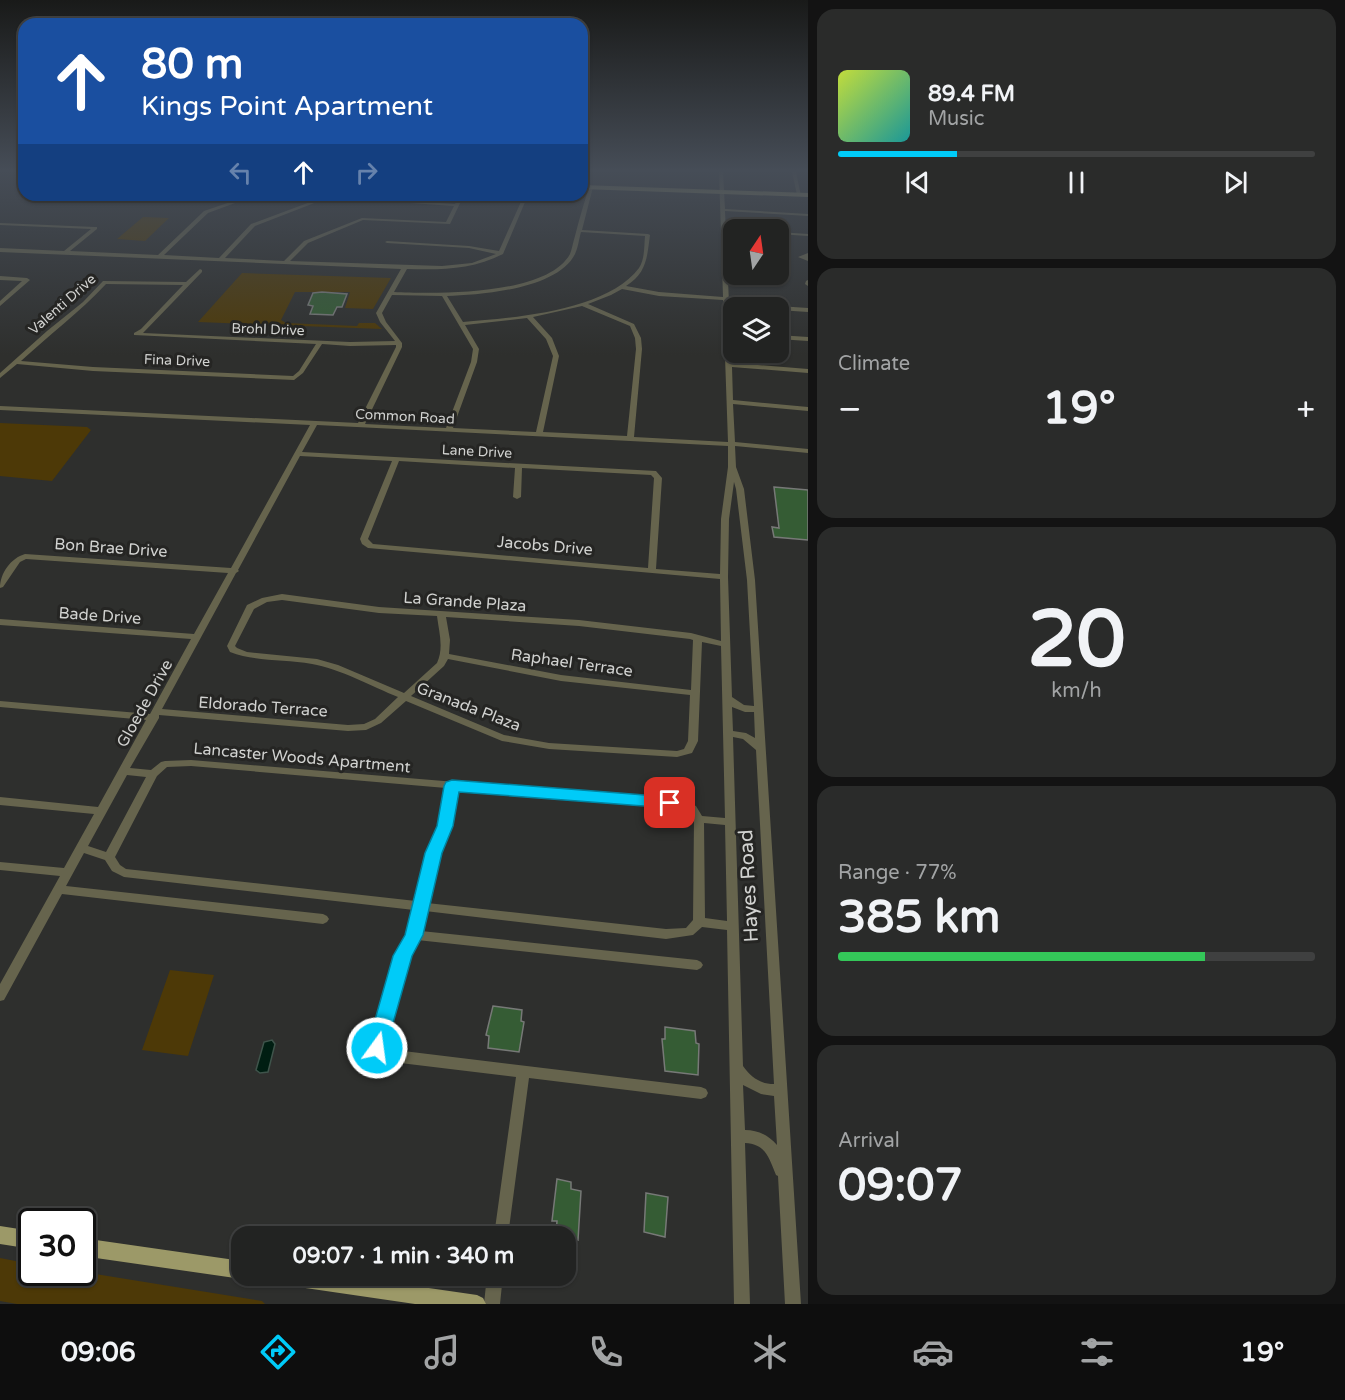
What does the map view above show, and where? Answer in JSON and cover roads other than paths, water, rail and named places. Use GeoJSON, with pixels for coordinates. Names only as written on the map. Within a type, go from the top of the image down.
{"type":"FeatureCollection","features":[{"type":"Feature","properties":{"kind":"main road"},"geometry":{"type":"LineString","coordinates":[[0,1235],[18,1238]]}},
{"type":"Feature","properties":{"kind":"main road"},"geometry":{"type":"LineString","coordinates":[[96,1249],[231,1268]]}},
{"type":"Feature","properties":{"kind":"main road"},"geometry":{"type":"LineString","coordinates":[[353,1286],[477,1304]]}},
{"type":"Feature","properties":{"kind":"street"},"geometry":{"type":"LineString","coordinates":[[65,253],[89,233]]}},
{"type":"Feature","properties":{"kind":"street"},"geometry":{"type":"LineString","coordinates":[[159,257],[185,233]]}},
{"type":"Feature","properties":{"kind":"street"},"geometry":{"type":"LineString","coordinates":[[221,259],[246,233]]}},
{"type":"Feature","properties":{"kind":"street"},"geometry":{"type":"LineString","coordinates":[[286,261],[306,242],[328,233]]}},
{"type":"Feature","properties":{"kind":"street"},"geometry":{"type":"LineString","coordinates":[[0,250],[434,269],[489,260],[501,253],[510,233]]}},
{"type":"Feature","properties":{"kind":"street"},"geometry":{"type":"LineString","coordinates":[[390,293],[444,295],[503,289],[552,273],[570,261],[579,233]]}},
{"type":"Feature","properties":{"kind":"street"},"geometry":{"type":"LineString","coordinates":[[461,324],[529,317],[582,304],[622,287],[642,268],[648,236],[605,233]]}},
{"type":"Feature","properties":{"kind":"street"},"geometry":{"type":"LineString","coordinates":[[789,234],[808,235]]}},
{"type":"Feature","properties":{"kind":"street"},"geometry":{"type":"LineString","coordinates":[[387,242],[470,247],[501,253]]}},
{"type":"Feature","properties":{"kind":"street"},"geometry":{"type":"LineString","coordinates":[[360,426],[398,351],[399,344],[394,332],[380,318],[381,307],[405,267]]}},
{"type":"Feature","properties":{"kind":"street"},"geometry":{"type":"LineString","coordinates":[[188,284],[200,272]]}},
{"type":"Feature","properties":{"kind":"street"},"geometry":{"type":"LineString","coordinates":[[0,278],[27,280],[0,304]]}},
{"type":"Feature","properties":{"kind":"street","name":"Valenti Drive"},"geometry":{"type":"LineString","coordinates":[[0,376],[85,303],[105,282],[188,284]]}},
{"type":"Feature","properties":{"kind":"street","name":"Brohl Drive"},"geometry":{"type":"LineString","coordinates":[[188,284],[136,334],[320,343],[399,344]]}},
{"type":"Feature","properties":{"kind":"street"},"geometry":{"type":"LineString","coordinates":[[622,287],[723,302]]}},
{"type":"Feature","properties":{"kind":"street"},"geometry":{"type":"LineString","coordinates":[[444,295],[474,343],[476,354],[449,430]]}},
{"type":"Feature","properties":{"kind":"street"},"geometry":{"type":"LineString","coordinates":[[582,304],[632,325],[638,338],[639,349],[630,439]]}},
{"type":"Feature","properties":{"kind":"street"},"geometry":{"type":"LineString","coordinates":[[789,309],[808,310]]}},
{"type":"Feature","properties":{"kind":"street"},"geometry":{"type":"LineString","coordinates":[[529,317],[549,338],[556,356],[539,435]]}},
{"type":"Feature","properties":{"kind":"street"},"geometry":{"type":"LineString","coordinates":[[789,338],[808,339]]}},
{"type":"Feature","properties":{"kind":"street","name":"Fina Drive"},"geometry":{"type":"LineString","coordinates":[[16,362],[93,369],[294,378],[301,372],[320,343]]}},
{"type":"Feature","properties":{"kind":"street"},"geometry":{"type":"LineString","coordinates":[[729,365],[808,371]]}},
{"type":"Feature","properties":{"kind":"street","name":"Hayes Road"},"geometry":{"type":"LineString","coordinates":[[729,365],[732,467],[724,519],[724,577],[742,1304]]}},
{"type":"Feature","properties":{"kind":"street"},"geometry":{"type":"LineString","coordinates":[[730,402],[808,409]]}},
{"type":"Feature","properties":{"kind":"street","name":"Common Road"},"geometry":{"type":"LineString","coordinates":[[0,408],[731,444],[808,451]]}},
{"type":"Feature","properties":{"kind":"street","name":"Gloede Drive"},"geometry":{"type":"LineString","coordinates":[[0,996],[314,424]]}},
{"type":"Feature","properties":{"kind":"street","name":"Lane Drive"},"geometry":{"type":"LineString","coordinates":[[298,454],[653,473],[657,481],[652,570]]}},
{"type":"Feature","properties":{"kind":"street","name":"Jacobs Drive"},"geometry":{"type":"LineString","coordinates":[[396,459],[365,542],[371,546],[463,552],[724,577]]}},
{"type":"Feature","properties":{"kind":"street"},"geometry":{"type":"LineString","coordinates":[[517,497],[519,466]]}},
{"type":"Feature","properties":{"kind":"street","name":"Hayes Road"},"geometry":{"type":"LineString","coordinates":[[732,467],[740,489],[751,580],[793,1304]]}},
{"type":"Feature","properties":{"kind":"street"},"geometry":{"type":"LineString","coordinates":[[724,519],[744,521]]}},
{"type":"Feature","properties":{"kind":"street","name":"Bon Brae Drive"},"geometry":{"type":"LineString","coordinates":[[0,585],[17,560],[25,556],[235,571]]}},
{"type":"Feature","properties":{"kind":"street","name":"La Grande Plaza"},"geometry":{"type":"LineString","coordinates":[[240,623],[250,607],[282,597],[368,609],[579,623],[691,636],[704,642],[726,641]]}},
{"type":"Feature","properties":{"kind":"street"},"geometry":{"type":"LineString","coordinates":[[406,697],[434,671],[445,656],[441,614]]}},
{"type":"Feature","properties":{"kind":"street","name":"Bade Drive"},"geometry":{"type":"LineString","coordinates":[[0,622],[197,637]]}},
{"type":"Feature","properties":{"kind":"street","name":"Granada Plaza"},"geometry":{"type":"LineString","coordinates":[[240,623],[231,646],[238,653],[326,664],[502,738],[521,742],[677,754],[684,753],[692,747],[699,638]]}},
{"type":"Feature","properties":{"kind":"street","name":"Raphael Terrace"},"geometry":{"type":"LineString","coordinates":[[445,656],[561,678],[696,693]]}},
{"type":"Feature","properties":{"kind":"street"},"geometry":{"type":"LineString","coordinates":[[726,696],[737,707],[759,708]]}},
{"type":"Feature","properties":{"kind":"street","name":"Eldorado Terrace"},"geometry":{"type":"LineString","coordinates":[[0,704],[366,727],[378,721],[406,697]]}},
{"type":"Feature","properties":{"kind":"street"},"geometry":{"type":"LineString","coordinates":[[727,734],[746,735],[755,741],[761,750]]}},
{"type":"Feature","properties":{"kind":"street","name":"Lancaster Woods Apartment"},"geometry":{"type":"LineString","coordinates":[[124,771],[153,774],[165,764],[181,763],[670,803],[692,809],[699,819],[729,822]]}},
{"type":"Feature","properties":{"kind":"street"},"geometry":{"type":"LineString","coordinates":[[109,858],[153,774]]}},
{"type":"Feature","properties":{"kind":"street"},"geometry":{"type":"LineString","coordinates":[[452,786],[445,826],[433,853],[414,935],[406,946],[376,1044],[379,1052],[392,1056],[701,1093]]}},
{"type":"Feature","properties":{"kind":"street"},"geometry":{"type":"LineString","coordinates":[[0,801],[102,811]]}},
{"type":"Feature","properties":{"kind":"street"},"geometry":{"type":"LineString","coordinates":[[81,848],[109,858],[116,868],[131,875],[421,905],[666,934],[689,932],[699,922],[699,819]]}},
{"type":"Feature","properties":{"kind":"street"},"geometry":{"type":"LineString","coordinates":[[0,866],[68,873]]}},
{"type":"Feature","properties":{"kind":"street"},"geometry":{"type":"LineString","coordinates":[[59,889],[323,920]]}},
{"type":"Feature","properties":{"kind":"street"},"geometry":{"type":"LineString","coordinates":[[699,922],[732,926]]}},
{"type":"Feature","properties":{"kind":"street"},"geometry":{"type":"LineString","coordinates":[[414,935],[697,965]]}},
{"type":"Feature","properties":{"kind":"street"},"geometry":{"type":"LineString","coordinates":[[736,1068],[744,1078],[758,1087],[770,1090],[781,1089]]}},
{"type":"Feature","properties":{"kind":"street"},"geometry":{"type":"LineString","coordinates":[[502,1226],[523,1071]]}},
{"type":"Feature","properties":{"kind":"street"},"geometry":{"type":"LineString","coordinates":[[738,1137],[751,1136],[771,1146],[780,1165],[786,1187]]}},
{"type":"Feature","properties":{"kind":"street"},"geometry":{"type":"LineString","coordinates":[[492,1304],[494,1286]]}}]}
